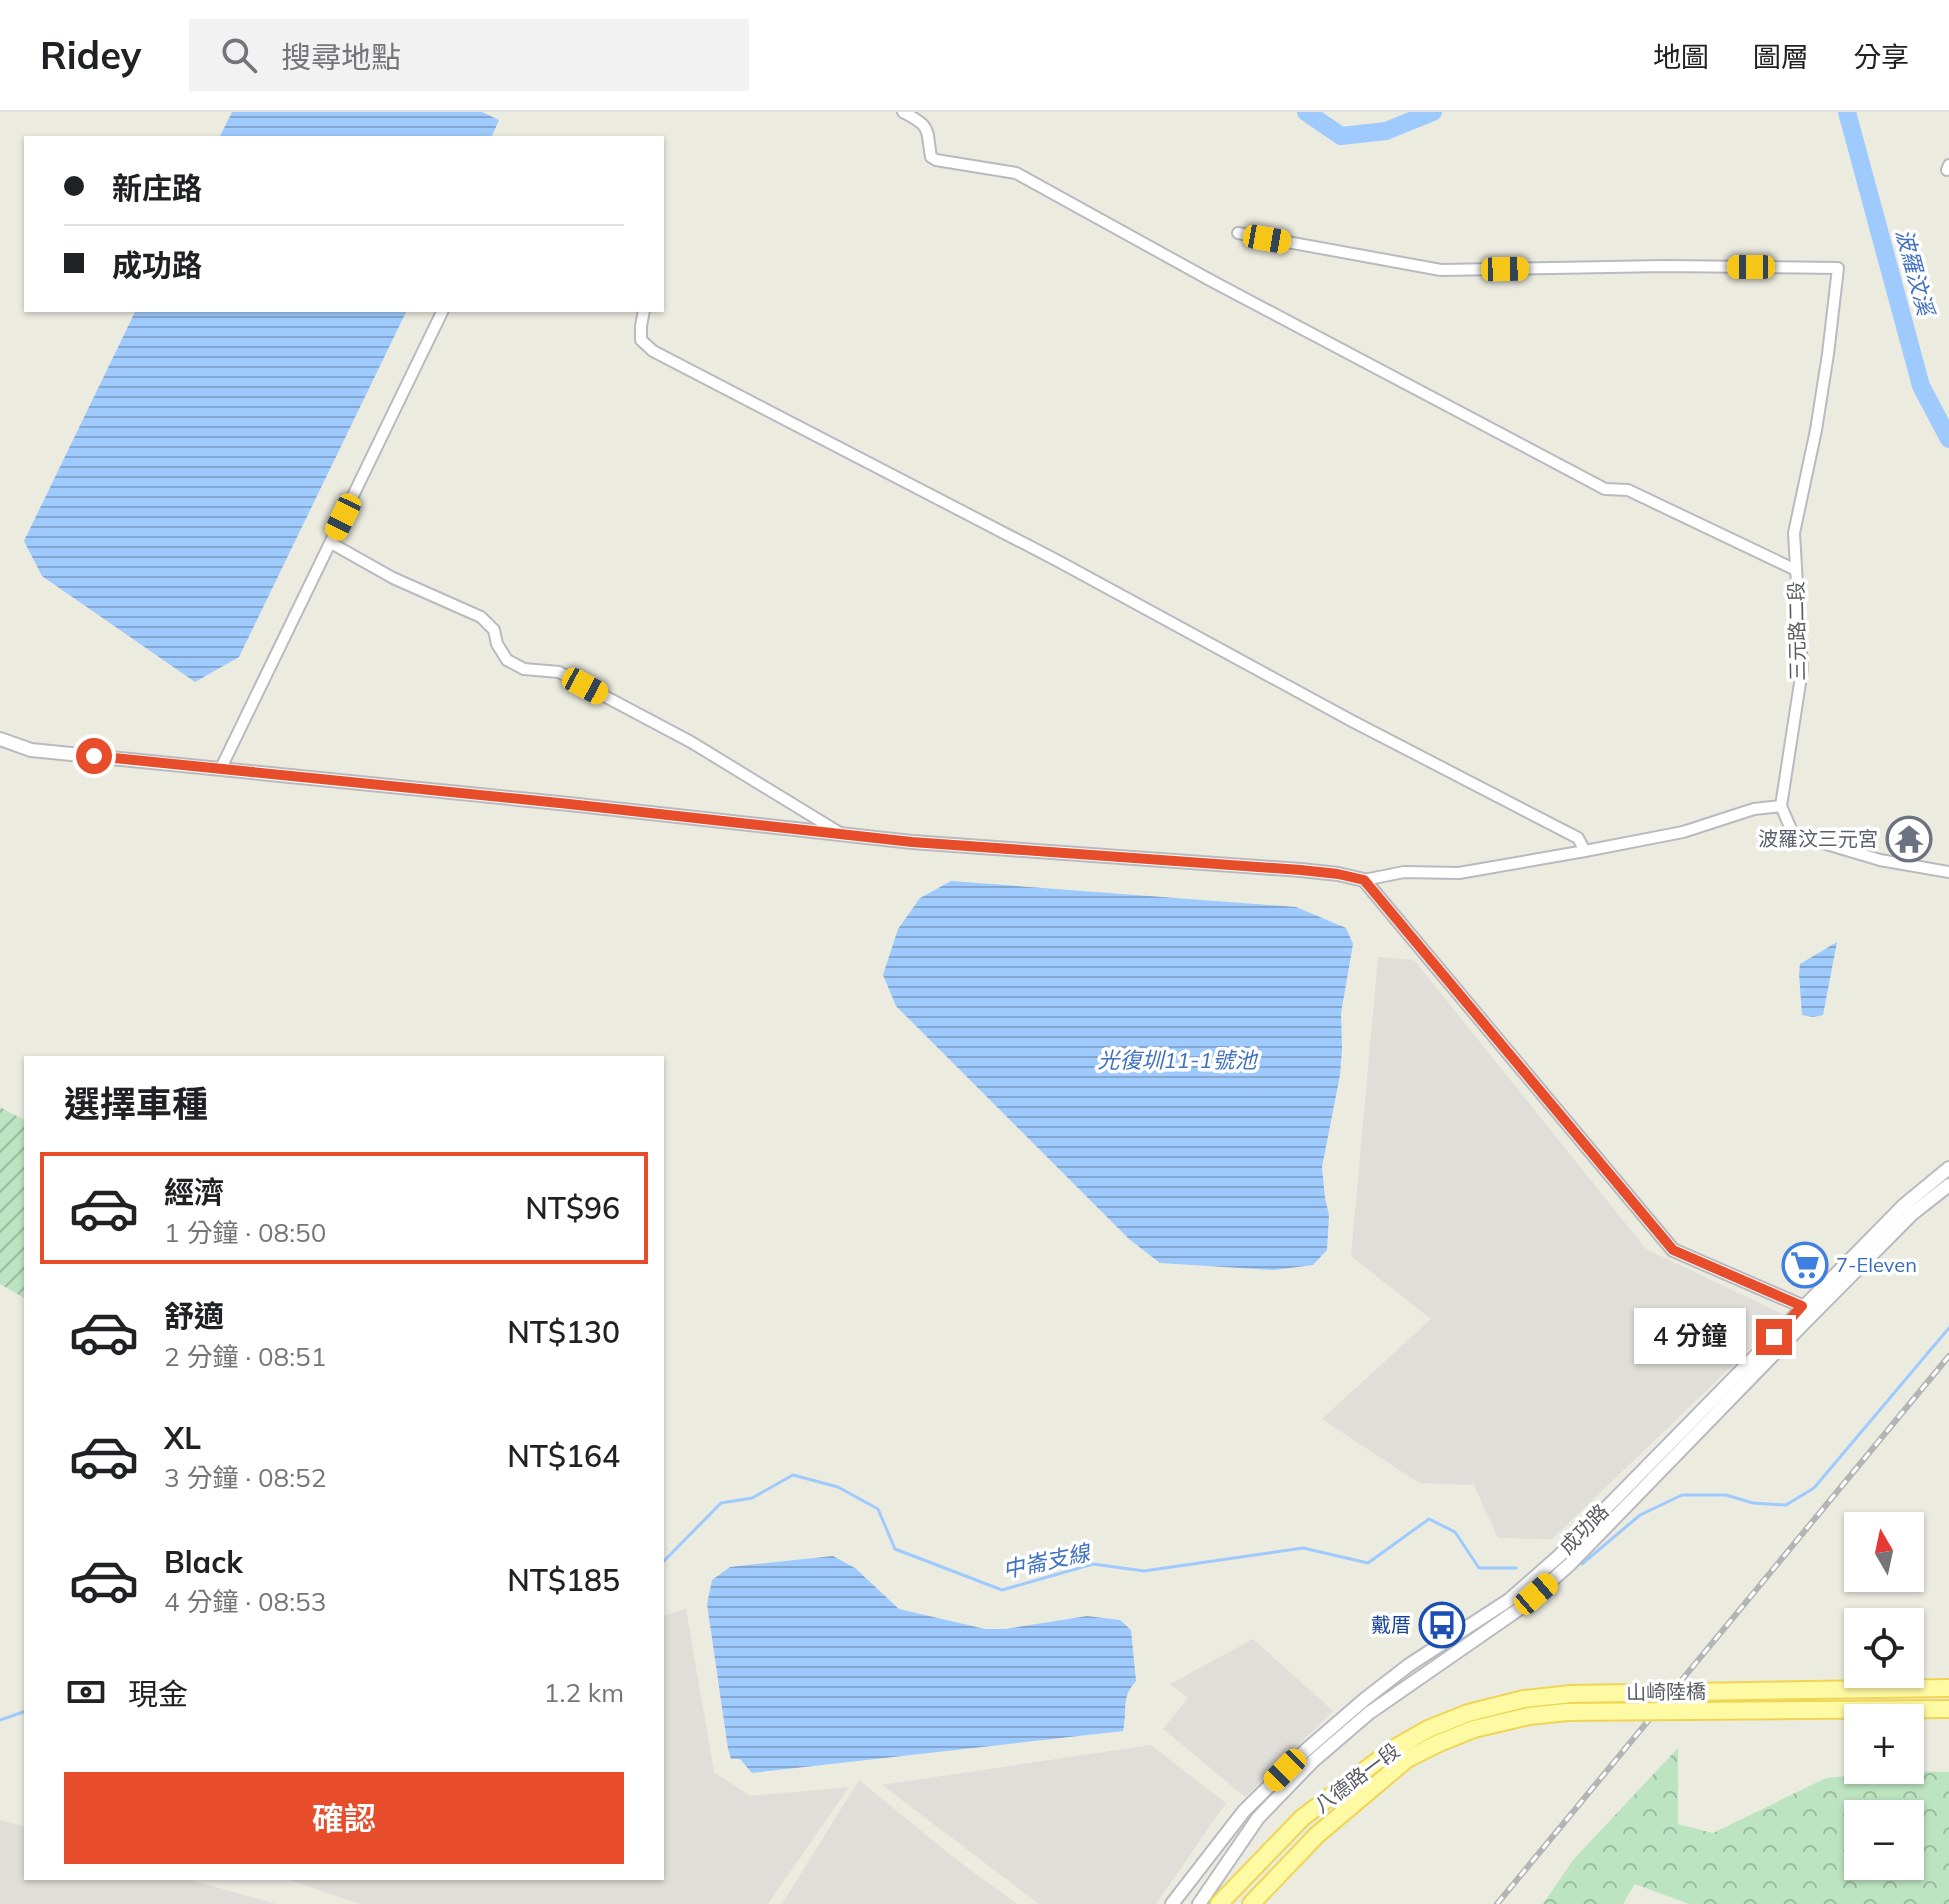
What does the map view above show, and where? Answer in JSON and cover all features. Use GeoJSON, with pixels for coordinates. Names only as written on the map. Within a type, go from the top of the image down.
{"type":"FeatureCollection","features":[{"type":"Feature","properties":{"kind":"main road","name":"山崎陸橋"},"geometry":{"type":"LineString","coordinates":[[1524,1699],[1571,1694],[1949,1688]]}},
{"type":"Feature","properties":{"kind":"main road","name":"八德路一段"},"geometry":{"type":"LineString","coordinates":[[1219,1904],[1302,1818],[1393,1749],[1428,1729],[1468,1713],[1524,1699]]}},
{"type":"Feature","properties":{"kind":"main road","name":"山崎陸橋"},"geometry":{"type":"LineString","coordinates":[[1529,1716],[1567,1712],[1949,1709]]}},
{"type":"Feature","properties":{"kind":"main road","name":"八德路一段"},"geometry":{"type":"LineString","coordinates":[[1251,1904],[1317,1835],[1407,1759],[1474,1729],[1529,1716]]}},
{"type":"Feature","properties":{"kind":"street"},"geometry":{"type":"LineString","coordinates":[[903,112],[925,125],[929,132],[931,157],[936,160],[1016,173],[1210,280],[1605,489],[1628,490],[1796,570]]}},
{"type":"Feature","properties":{"kind":"street","name":"三元路二段"},"geometry":{"type":"LineString","coordinates":[[1238,233],[1441,270],[1664,266],[1838,268],[1816,430],[1794,533],[1802,670],[1781,806]]}},
{"type":"Feature","properties":{"kind":"street"},"geometry":{"type":"LineString","coordinates":[[221,768],[442,312]]}},
{"type":"Feature","properties":{"kind":"street"},"geometry":{"type":"LineString","coordinates":[[644,312],[641,340],[653,351],[1058,561],[1352,721],[1578,838],[1585,851]]}},
{"type":"Feature","properties":{"kind":"street"},"geometry":{"type":"LineString","coordinates":[[331,543],[393,578],[481,617],[494,630],[497,644],[507,660],[515,665],[524,669],[559,672],[691,742],[841,833]]}},
{"type":"Feature","properties":{"kind":"street"},"geometry":{"type":"LineString","coordinates":[[0,739],[31,750],[912,842],[1301,870],[1364,880],[1404,872],[1459,873],[1585,851],[1683,832],[1754,809],[1781,806],[1793,834],[1880,860],[1949,872]]}},
{"type":"Feature","properties":{"kind":"street"},"geometry":{"type":"LineString","coordinates":[[1364,880],[1673,1250],[1807,1310]]}},
{"type":"Feature","properties":{"kind":"street","name":"成功路"},"geometry":{"type":"LineString","coordinates":[[1199,1904],[1258,1818],[1312,1762],[1369,1713],[1519,1609],[1569,1565],[1903,1206],[1949,1168]]}},
{"type":"Feature","properties":{"kind":"street","name":"成功路"},"geometry":{"type":"LineString","coordinates":[[1172,1904],[1244,1811],[1306,1750],[1409,1665],[1509,1600],[1559,1556],[1807,1310],[1912,1214],[1949,1185]]}},
{"type":"Feature","properties":{"kind":"shaded area"},"geometry":{"type":"Polygon","coordinates":[[[1378,957],[1414,960],[1646,1249],[1785,1315],[1552,1539],[1498,1538],[1474,1485],[1419,1483],[1322,1419],[1431,1319],[1351,1256],[1378,957]]]}},
{"type":"Feature","properties":{"kind":"shaded area"},"geometry":{"type":"Polygon","coordinates":[[[686,1609],[714,1772],[750,1796],[849,1787],[768,1904],[360,1904],[290,1880],[664,1880],[664,1615],[686,1609]]]}},
{"type":"Feature","properties":{"kind":"shaded area"},"geometry":{"type":"Polygon","coordinates":[[[1253,1639],[1333,1711],[1245,1797],[1163,1729],[1188,1698],[1170,1684],[1253,1639]]]}},
{"type":"Feature","properties":{"kind":"shaded area"},"geometry":{"type":"Polygon","coordinates":[[[1151,1745],[1226,1803],[1156,1904],[1039,1904],[882,1785],[1151,1745]]]}},
{"type":"Feature","properties":{"kind":"shaded area"},"geometry":{"type":"Polygon","coordinates":[[[859,1780],[953,1857],[1017,1904],[782,1904],[859,1780]]]}},
{"type":"Feature","properties":{"kind":"shaded area"},"geometry":{"type":"Polygon","coordinates":[[[0,1820],[24,1826],[24,1880],[189,1880],[277,1904],[0,1904],[0,1820]]]}},
{"type":"Feature","properties":{"kind":"green space"},"geometry":{"type":"Polygon","coordinates":[[[0,1107],[24,1120],[24,1298],[0,1284],[0,1107]]]}},
{"type":"Feature","properties":{"kind":"green space"},"geometry":{"type":"Polygon","coordinates":[[[1678,1748],[1678,1824],[1713,1833],[1826,1778],[1844,1776],[1844,1784],[1924,1784],[1924,1772],[1949,1772],[1949,1904],[1689,1904],[1635,1884],[1623,1904],[1543,1904],[1573,1860],[1678,1748]]]}},
{"type":"Feature","properties":{"kind":"water"},"geometry":{"type":"Polygon","coordinates":[[[232,112],[482,112],[499,120],[492,136],[220,136],[232,112]]]}},
{"type":"Feature","properties":{"kind":"water"},"geometry":{"type":"Polygon","coordinates":[[[135,312],[406,312],[239,657],[195,682],[42,576],[24,541],[135,312]]]}},
{"type":"Feature","properties":{"kind":"water","name":"光復圳11-1號池"},"geometry":{"type":"Polygon","coordinates":[[[951,881],[1296,907],[1346,928],[1353,944],[1341,1013],[1340,1075],[1322,1167],[1329,1215],[1327,1250],[1313,1265],[1274,1270],[1160,1263],[1129,1239],[896,1006],[883,975],[898,929],[920,898],[951,881]]]}},
{"type":"Feature","properties":{"kind":"water"},"geometry":{"type":"Polygon","coordinates":[[[1837,942],[1823,1015],[1802,1015],[1800,964],[1837,942]]]}},
{"type":"Feature","properties":{"kind":"water"},"geometry":{"type":"Polygon","coordinates":[[[833,1556],[855,1568],[899,1609],[985,1629],[1005,1629],[1087,1616],[1120,1620],[1131,1630],[1136,1681],[1126,1699],[1123,1731],[752,1773],[740,1759],[731,1759],[728,1749],[707,1604],[712,1580],[730,1567],[833,1556]]]}},
{"type":"Feature","properties":{"kind":"waterway","name":"波羅汶溪"},"geometry":{"type":"LineString","coordinates":[[1306,112],[1341,136],[1386,131],[1433,112]]}},
{"type":"Feature","properties":{"kind":"waterway","name":"波羅汶溪"},"geometry":{"type":"LineString","coordinates":[[1847,112],[1921,386],[1949,439]]}},
{"type":"Feature","properties":{"kind":"waterway"},"geometry":{"type":"LineString","coordinates":[[1582,1564],[1640,1515],[1682,1495],[1726,1495],[1753,1503],[1786,1505],[1814,1488],[1949,1328]]}},
{"type":"Feature","properties":{"kind":"waterway","name":"中崙支線"},"geometry":{"type":"LineString","coordinates":[[664,1561],[721,1503],[752,1498],[793,1475],[838,1487],[878,1509],[895,1549],[1002,1590],[1093,1564],[1144,1571],[1303,1548],[1368,1563],[1429,1519],[1455,1532],[1479,1568],[1516,1568]]}},
{"type":"Feature","properties":{"kind":"waterway","name":"中崙支線"},"geometry":{"type":"LineString","coordinates":[[0,1720],[24,1712]]}},
{"type":"Feature","properties":{"kind":"railway"},"geometry":{"type":"LineString","coordinates":[[1497,1904],[1949,1356]]}},
{"type":"Feature","properties":{"kind":"place","name":"波羅汶三元宮"},"geometry":{"type":"Point","coordinates":[1909,839]}},
{"type":"Feature","properties":{"kind":"place","name":"7-Eleven"},"geometry":{"type":"Point","coordinates":[1805,1265]}},
{"type":"Feature","properties":{"kind":"place","name":"戴厝"},"geometry":{"type":"Point","coordinates":[1442,1625]}},
{"type":"Feature","properties":{"kind":"route"},"geometry":{"type":"LineString","coordinates":[[94,756],[912,842],[1301,870],[1364,880],[1673,1250],[1802,1306],[1774,1337]]}}]}
